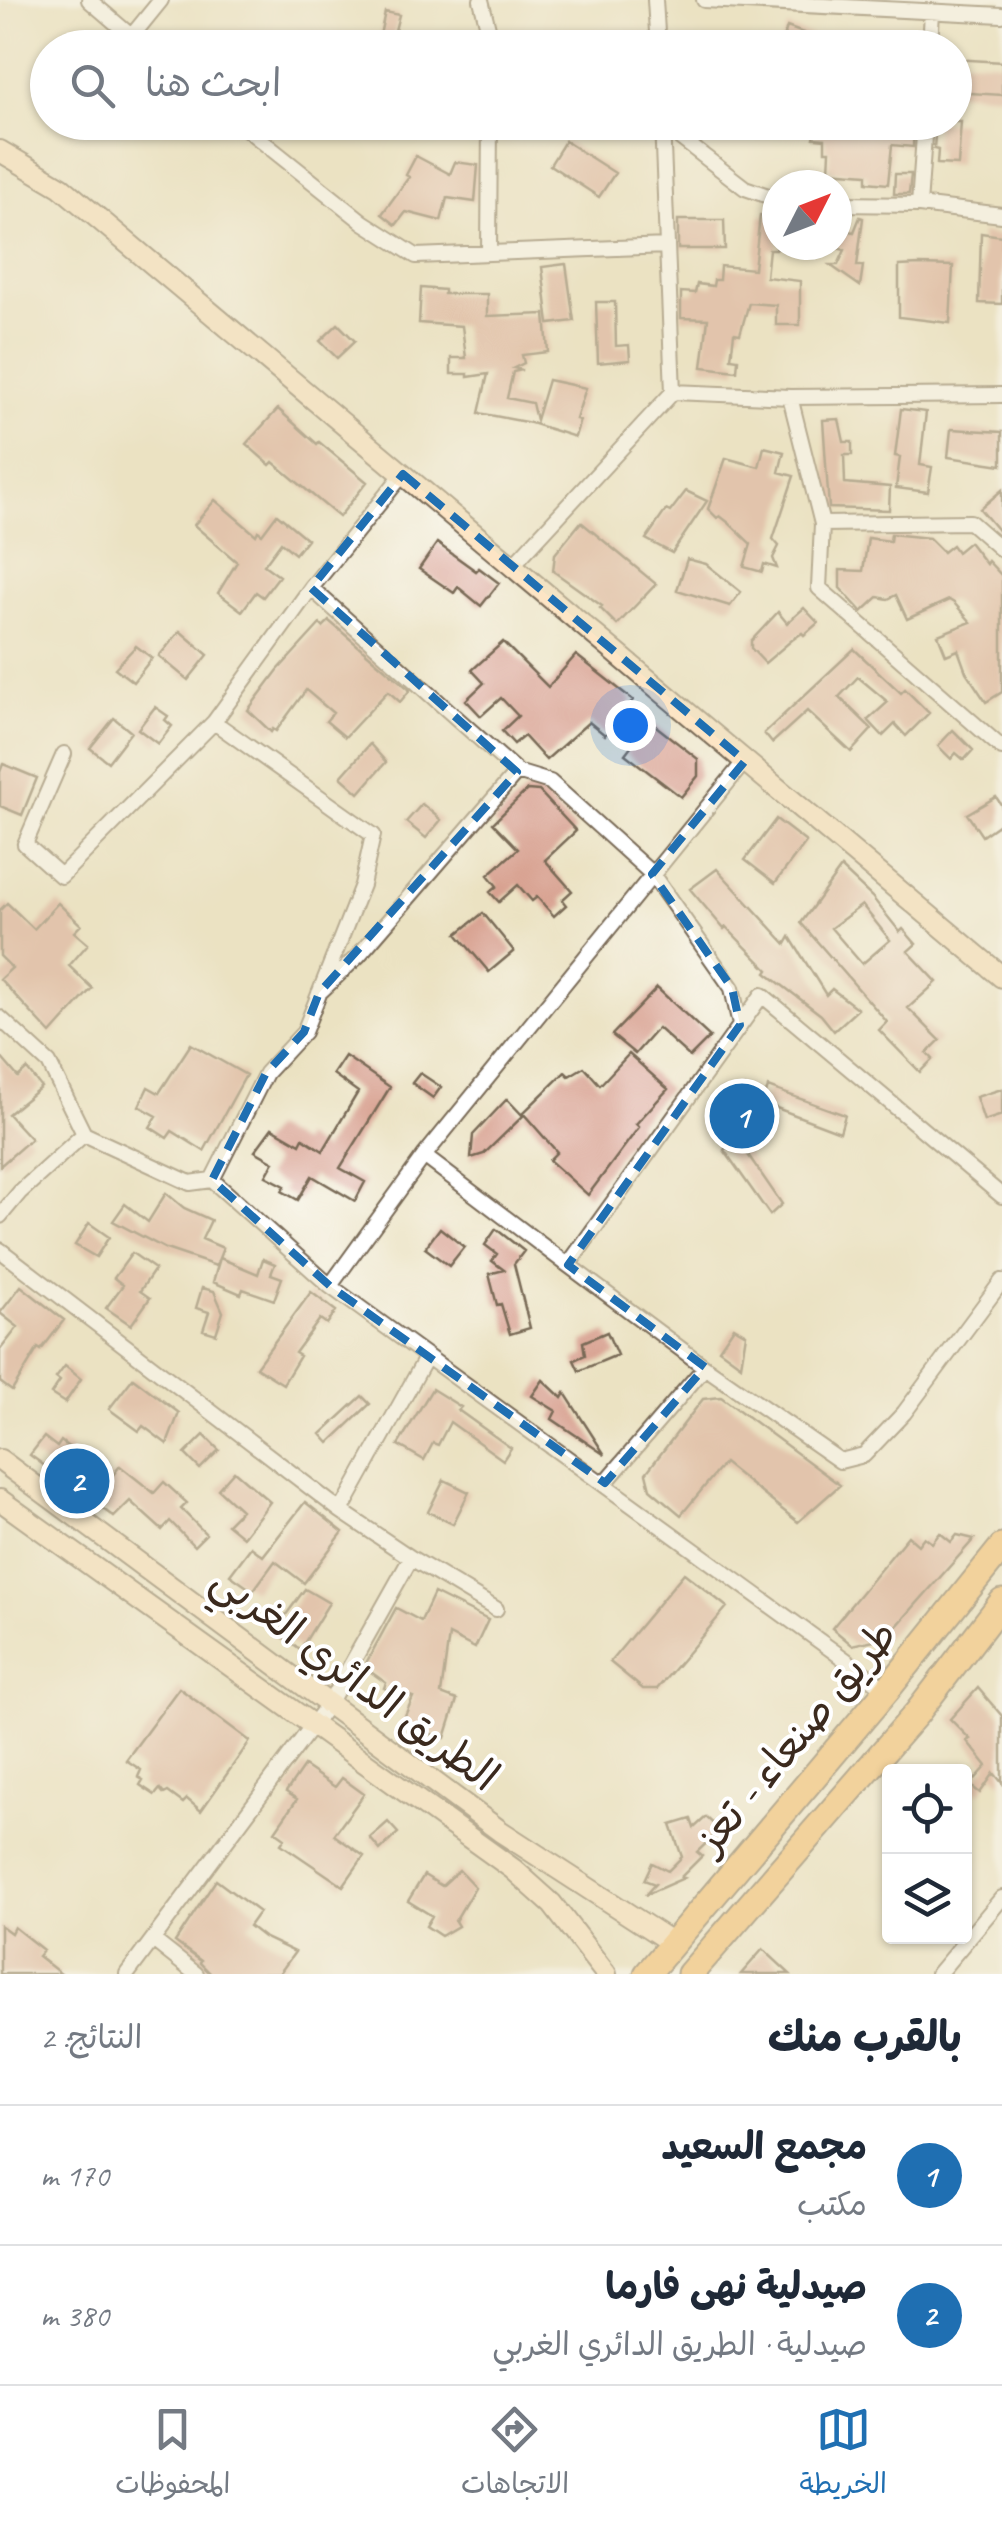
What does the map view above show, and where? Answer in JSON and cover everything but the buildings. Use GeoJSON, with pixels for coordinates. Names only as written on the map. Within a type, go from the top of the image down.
{"type":"FeatureCollection","features":[{"type":"Feature","properties":{"kind":"highway","name":"طريق صنعاء - تعز"},"geometry":{"type":"LineString","coordinates":[[647,1974],[1002,1547]]}},
{"type":"Feature","properties":{"kind":"highway","name":"طريق صنعاء - تعز"},"geometry":{"type":"LineString","coordinates":[[690,1974],[917,1713],[998,1610]]}},
{"type":"Feature","properties":{"kind":"main road"},"geometry":{"type":"LineString","coordinates":[[0,151],[60,187],[1002,977]]}},
{"type":"Feature","properties":{"kind":"main road","name":"الطريق الدائري الغربي"},"geometry":{"type":"LineString","coordinates":[[0,1460],[500,1831],[674,1944]]}},
{"type":"Feature","properties":{"kind":"main road","name":"الطريق الدائري الغربي"},"geometry":{"type":"LineString","coordinates":[[0,1500],[513,1869],[552,1904],[606,1974]]}},
{"type":"Feature","properties":{"kind":"street"},"geometry":{"type":"LineString","coordinates":[[89,0],[123,30]]}},
{"type":"Feature","properties":{"kind":"street"},"geometry":{"type":"LineString","coordinates":[[137,30],[161,0]]}},
{"type":"Feature","properties":{"kind":"street"},"geometry":{"type":"LineString","coordinates":[[481,0],[487,30]]}},
{"type":"Feature","properties":{"kind":"street"},"geometry":{"type":"LineString","coordinates":[[655,0],[657,30]]}},
{"type":"Feature","properties":{"kind":"street"},"geometry":{"type":"LineString","coordinates":[[704,0],[1002,15]]}},
{"type":"Feature","properties":{"kind":"street"},"geometry":{"type":"LineString","coordinates":[[931,30],[932,11]]}},
{"type":"Feature","properties":{"kind":"street"},"geometry":{"type":"LineString","coordinates":[[260,140],[363,222],[416,256],[667,246]]}},
{"type":"Feature","properties":{"kind":"street"},"geometry":{"type":"LineString","coordinates":[[490,140],[490,252]]}},
{"type":"Feature","properties":{"kind":"street"},"geometry":{"type":"LineString","coordinates":[[512,566],[673,392],[663,140]]}},
{"type":"Feature","properties":{"kind":"street"},"geometry":{"type":"LineString","coordinates":[[684,140],[746,188],[762,193]]}},
{"type":"Feature","properties":{"kind":"street"},"geometry":{"type":"LineString","coordinates":[[920,206],[924,140]]}},
{"type":"Feature","properties":{"kind":"street"},"geometry":{"type":"LineString","coordinates":[[852,204],[920,206],[1002,215]]}},
{"type":"Feature","properties":{"kind":"street"},"geometry":{"type":"LineString","coordinates":[[673,392],[790,397],[1002,395]]}},
{"type":"Feature","properties":{"kind":"street"},"geometry":{"type":"LineString","coordinates":[[790,397],[822,524],[819,588],[1002,748]]}},
{"type":"Feature","properties":{"kind":"street"},"geometry":{"type":"LineString","coordinates":[[64,754],[25,844],[61,876],[214,722],[402,474]]}},
{"type":"Feature","properties":{"kind":"street"},"geometry":{"type":"LineString","coordinates":[[822,524],[970,522],[1002,550]]}},
{"type":"Feature","properties":{"kind":"street"},"geometry":{"type":"LineString","coordinates":[[312,588],[518,772],[550,782],[652,874],[732,988],[740,1025]]}},
{"type":"Feature","properties":{"kind":"street"},"geometry":{"type":"LineString","coordinates":[[212,1180],[266,1074],[304,1032],[362,885],[373,836],[214,722]]}},
{"type":"Feature","properties":{"kind":"street"},"geometry":{"type":"LineString","coordinates":[[330,1286],[424,1156],[744,761]]}},
{"type":"Feature","properties":{"kind":"street"},"geometry":{"type":"LineString","coordinates":[[319,993],[358,956],[518,772]]}},
{"type":"Feature","properties":{"kind":"street"},"geometry":{"type":"LineString","coordinates":[[568,1265],[762,995],[1002,1196]]}},
{"type":"Feature","properties":{"kind":"street"},"geometry":{"type":"LineString","coordinates":[[0,1018],[49,1063],[84,1134],[190,1183],[212,1180],[330,1286],[887,1690]]}},
{"type":"Feature","properties":{"kind":"street"},"geometry":{"type":"LineString","coordinates":[[0,1216],[20,1192],[84,1134]]}},
{"type":"Feature","properties":{"kind":"street"},"geometry":{"type":"LineString","coordinates":[[424,1156],[705,1367],[840,1461],[864,1455],[904,1412],[1002,1281]]}},
{"type":"Feature","properties":{"kind":"street"},"geometry":{"type":"LineString","coordinates":[[0,1250],[341,1511],[496,1609]]}},
{"type":"Feature","properties":{"kind":"street"},"geometry":{"type":"LineString","coordinates":[[341,1511],[427,1356]]}},
{"type":"Feature","properties":{"kind":"street"},"geometry":{"type":"LineString","coordinates":[[605,1483],[705,1367]]}},
{"type":"Feature","properties":{"kind":"street"},"geometry":{"type":"LineString","coordinates":[[127,1974],[314,1726],[411,1558]]}},
{"type":"Feature","properties":{"kind":"street"},"geometry":{"type":"LineString","coordinates":[[938,1974],[1002,1898]]}},
{"type":"Feature","properties":{"kind":"street"},"geometry":{"type":"LineString","coordinates":[[152,1940],[196,1974]]}},
{"type":"Feature","properties":{"kind":"highlighted area"},"geometry":{"type":"Polygon","coordinates":[[[403,474],[745,761],[652,874],[732,988],[740,1025],[568,1265],[705,1367],[605,1483],[330,1286],[212,1180],[266,1073],[304,1032],[319,993],[517,772],[311,588],[403,474]]]}},
{"type":"Feature","properties":{"kind":"place","name":"مجمع السعيد"},"geometry":{"type":"Point","coordinates":[742,1116]}},
{"type":"Feature","properties":{"kind":"place","name":"صيدلية نهى فارما"},"geometry":{"type":"Point","coordinates":[77,1481]}}]}
